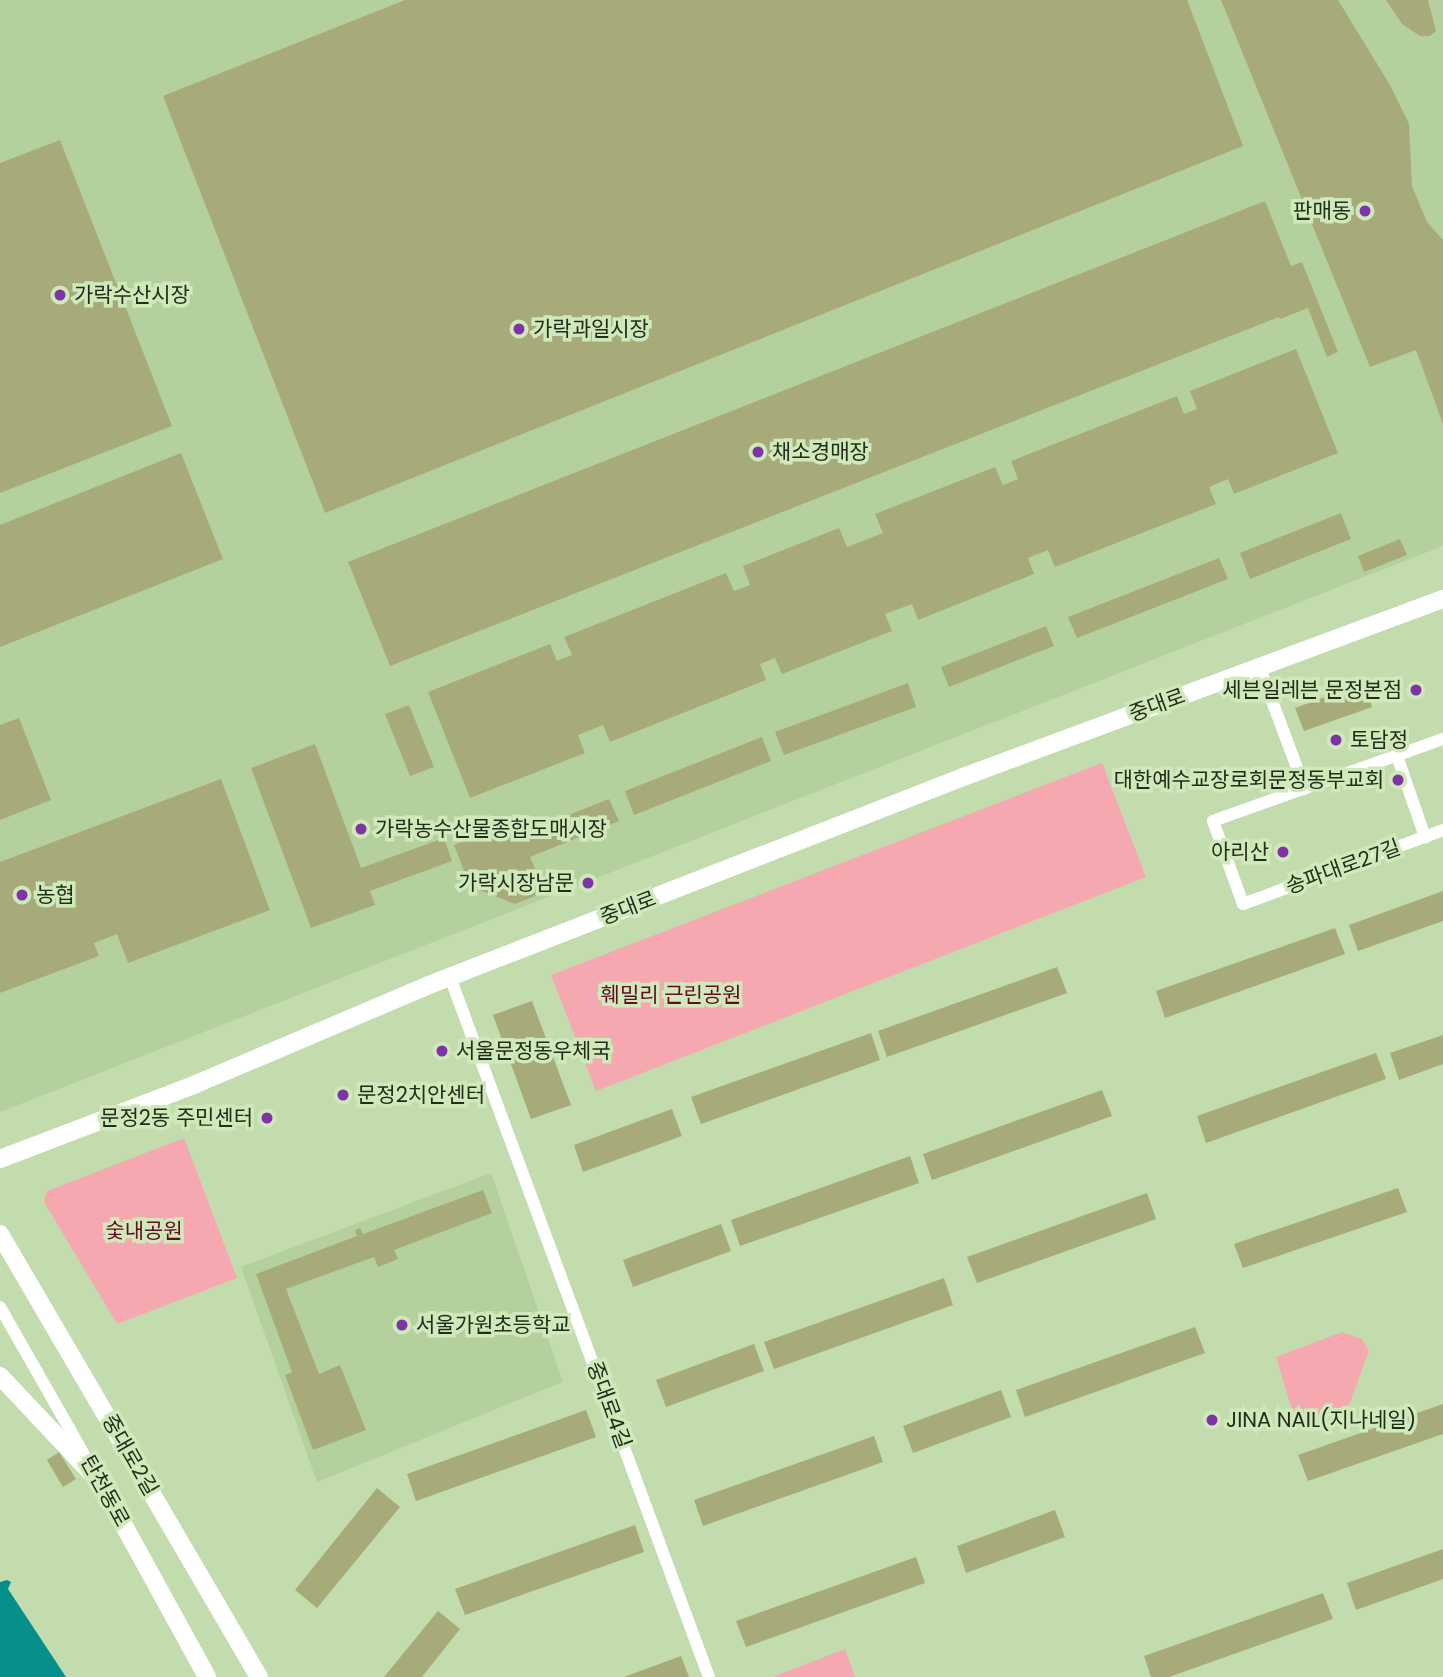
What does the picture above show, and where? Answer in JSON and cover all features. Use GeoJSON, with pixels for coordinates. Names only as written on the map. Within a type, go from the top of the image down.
{"type":"FeatureCollection","features":[{"type":"Feature","properties":{"kind":"main road","name":"중대로"},"geometry":{"type":"LineString","coordinates":[[0,1159],[196,1084],[450,977],[951,782],[1443,599]]}},
{"type":"Feature","properties":{"kind":"main road","name":"중대로2길"},"geometry":{"type":"LineString","coordinates":[[2,1239],[259,1677]]}},
{"type":"Feature","properties":{"kind":"main road"},"geometry":{"type":"LineString","coordinates":[[0,1376],[100,1482]]}},
{"type":"Feature","properties":{"kind":"main road","name":"탄천동로"},"geometry":{"type":"LineString","coordinates":[[100,1482],[207,1677]]}},
{"type":"Feature","properties":{"kind":"street"},"geometry":{"type":"LineString","coordinates":[[1259,666],[1304,789],[1443,739]]}},
{"type":"Feature","properties":{"kind":"street"},"geometry":{"type":"LineString","coordinates":[[1397,756],[1425,837]]}},
{"type":"Feature","properties":{"kind":"street","name":"송파대로27길"},"geometry":{"type":"LineString","coordinates":[[1304,789],[1213,821],[1243,904],[1443,830]]}},
{"type":"Feature","properties":{"kind":"street","name":"중대로4길"},"geometry":{"type":"LineString","coordinates":[[450,977],[709,1677]]}},
{"type":"Feature","properties":{"kind":"street","name":"탄천동로"},"geometry":{"type":"LineString","coordinates":[[0,1307],[100,1482]]}},
{"type":"Feature","properties":{"kind":"shaded area","name":"가락농수산물종합도매시장"},"geometry":{"type":"Polygon","coordinates":[[[0,0],[1443,0],[1443,546],[0,1112],[0,0]]]}},
{"type":"Feature","properties":{"kind":"shaded area","name":"서울가원초등학교"},"geometry":{"type":"Polygon","coordinates":[[[491,1173],[563,1382],[317,1482],[241,1267],[491,1173]]]}},
{"type":"Feature","properties":{"kind":"green space","name":"훼밀리 근린공원"},"geometry":{"type":"Polygon","coordinates":[[[1102,763],[1146,877],[596,1091],[551,975],[1102,763]]]}},
{"type":"Feature","properties":{"kind":"green space","name":"숯내공원"},"geometry":{"type":"Polygon","coordinates":[[[184,1138],[237,1278],[117,1324],[44,1202],[47,1191],[184,1138]]]}},
{"type":"Feature","properties":{"kind":"green space"},"geometry":{"type":"Polygon","coordinates":[[[1342,1332],[1362,1339],[1369,1351],[1349,1405],[1296,1423],[1276,1357],[1342,1332]]]}},
{"type":"Feature","properties":{"kind":"green space"},"geometry":{"type":"Polygon","coordinates":[[[845,1649],[855,1677],[773,1677],[845,1649]]]}},
{"type":"Feature","properties":{"kind":"water"},"geometry":{"type":"Polygon","coordinates":[[[0,1582],[11,1582],[8,1589],[66,1677],[0,1677],[0,1582]]]}},
{"type":"Feature","properties":{"kind":"building","name":"가락과일시장"},"geometry":{"type":"Polygon","coordinates":[[[405,0],[1187,0],[1243,146],[325,513],[163,96],[405,0]]]}},
{"type":"Feature","properties":{"kind":"building","name":"판매동"},"geometry":{"type":"Polygon","coordinates":[[[1221,0],[1338,0],[1390,85],[1409,124],[1412,186],[1427,222],[1443,240],[1443,424],[1416,350],[1370,367],[1221,0]]]}},
{"type":"Feature","properties":{"kind":"building"},"geometry":{"type":"Polygon","coordinates":[[[1386,0],[1428,0],[1436,31],[1430,36],[1420,36],[1402,24],[1386,0]]]}},
{"type":"Feature","properties":{"kind":"building","name":"가락수산시장"},"geometry":{"type":"Polygon","coordinates":[[[60,140],[172,426],[0,493],[0,163],[60,140]]]}},
{"type":"Feature","properties":{"kind":"building"},"geometry":{"type":"Polygon","coordinates":[[[1265,201],[1291,266],[1302,262],[1338,352],[1327,357],[1308,308],[1280,319],[1279,317],[390,666],[348,562],[1265,201]]]}},
{"type":"Feature","properties":{"kind":"building"},"geometry":{"type":"Polygon","coordinates":[[[1296,349],[1338,453],[1234,494],[1228,479],[1209,487],[1216,504],[1055,567],[1048,550],[1028,558],[1034,574],[918,620],[912,604],[885,614],[892,631],[782,674],[775,658],[760,664],[766,680],[610,742],[603,725],[578,735],[585,753],[470,798],[428,692],[550,644],[557,661],[572,655],[564,637],[726,573],[734,591],[750,585],[743,566],[839,528],[847,547],[883,533],[875,514],[995,467],[1003,485],[1018,479],[1011,461],[1177,396],[1184,414],[1197,409],[1190,391],[1296,349]]]}},
{"type":"Feature","properties":{"kind":"building"},"geometry":{"type":"Polygon","coordinates":[[[181,453],[223,559],[0,647],[0,525],[181,453]]]}},
{"type":"Feature","properties":{"kind":"building"},"geometry":{"type":"Polygon","coordinates":[[[1341,513],[1351,539],[1250,579],[1240,553],[1341,513]]]}},
{"type":"Feature","properties":{"kind":"building"},"geometry":{"type":"Polygon","coordinates":[[[1400,539],[1407,555],[1364,572],[1358,556],[1400,539]]]}},
{"type":"Feature","properties":{"kind":"building"},"geometry":{"type":"Polygon","coordinates":[[[1219,558],[1228,579],[1077,638],[1068,617],[1219,558]]]}},
{"type":"Feature","properties":{"kind":"building"},"geometry":{"type":"Polygon","coordinates":[[[1046,626],[1054,646],[949,687],[941,667],[1046,626]]]}},
{"type":"Feature","properties":{"kind":"building"},"geometry":{"type":"Polygon","coordinates":[[[908,683],[916,707],[784,755],[775,732],[908,683]]]}},
{"type":"Feature","properties":{"kind":"building"},"geometry":{"type":"Polygon","coordinates":[[[1364,683],[1372,707],[1304,731],[1295,708],[1364,683]]]}},
{"type":"Feature","properties":{"kind":"building"},"geometry":{"type":"Polygon","coordinates":[[[409,705],[434,767],[410,776],[385,714],[409,705]]]}},
{"type":"Feature","properties":{"kind":"building"},"geometry":{"type":"Polygon","coordinates":[[[19,718],[51,800],[0,820],[0,725],[19,718]]]}},
{"type":"Feature","properties":{"kind":"building"},"geometry":{"type":"Polygon","coordinates":[[[762,737],[771,761],[634,815],[625,791],[762,737]]]}},
{"type":"Feature","properties":{"kind":"building"},"geometry":{"type":"Polygon","coordinates":[[[315,744],[361,868],[444,838],[452,861],[370,891],[375,905],[311,928],[251,768],[315,744]]]}},
{"type":"Feature","properties":{"kind":"building"},"geometry":{"type":"Polygon","coordinates":[[[221,779],[270,910],[128,963],[117,934],[94,943],[99,956],[0,993],[0,862],[221,779]]]}},
{"type":"Feature","properties":{"kind":"building"},"geometry":{"type":"Polygon","coordinates":[[[609,799],[619,821],[530,857],[545,892],[515,904],[470,886],[454,845],[516,820],[521,834],[609,799]]]}},
{"type":"Feature","properties":{"kind":"building"},"geometry":{"type":"Polygon","coordinates":[[[1443,891],[1443,921],[1358,951],[1349,925],[1443,891]]]}},
{"type":"Feature","properties":{"kind":"building"},"geometry":{"type":"Polygon","coordinates":[[[1335,928],[1345,954],[1165,1018],[1156,991],[1335,928]]]}},
{"type":"Feature","properties":{"kind":"building"},"geometry":{"type":"Polygon","coordinates":[[[1057,967],[1067,993],[887,1057],[878,1031],[1057,967]]]}},
{"type":"Feature","properties":{"kind":"building"},"geometry":{"type":"Polygon","coordinates":[[[532,1001],[571,1105],[531,1119],[493,1015],[532,1001]]]}},
{"type":"Feature","properties":{"kind":"building"},"geometry":{"type":"Polygon","coordinates":[[[871,1033],[880,1060],[701,1124],[691,1097],[871,1033]]]}},
{"type":"Feature","properties":{"kind":"building"},"geometry":{"type":"Polygon","coordinates":[[[1443,1035],[1443,1064],[1399,1080],[1390,1053],[1443,1035]]]}},
{"type":"Feature","properties":{"kind":"building"},"geometry":{"type":"Polygon","coordinates":[[[1376,1053],[1386,1079],[1206,1143],[1197,1116],[1376,1053]]]}},
{"type":"Feature","properties":{"kind":"building"},"geometry":{"type":"Polygon","coordinates":[[[1102,1090],[1112,1116],[932,1180],[923,1154],[1102,1090]]]}},
{"type":"Feature","properties":{"kind":"building"},"geometry":{"type":"Polygon","coordinates":[[[672,1109],[682,1136],[583,1172],[574,1145],[672,1109]]]}},
{"type":"Feature","properties":{"kind":"building"},"geometry":{"type":"Polygon","coordinates":[[[910,1156],[919,1183],[740,1246],[731,1220],[910,1156]]]}},
{"type":"Feature","properties":{"kind":"building"},"geometry":{"type":"Polygon","coordinates":[[[1398,1188],[1407,1212],[1243,1268],[1234,1244],[1398,1188]]]}},
{"type":"Feature","properties":{"kind":"building"},"geometry":{"type":"Polygon","coordinates":[[[483,1190],[492,1213],[394,1250],[398,1259],[378,1267],[374,1257],[286,1289],[319,1374],[340,1365],[366,1430],[313,1450],[285,1375],[292,1372],[256,1274],[357,1236],[355,1230],[360,1228],[363,1234],[483,1190]]]}},
{"type":"Feature","properties":{"kind":"building"},"geometry":{"type":"Polygon","coordinates":[[[1147,1193],[1156,1219],[977,1283],[967,1257],[1147,1193]]]}},
{"type":"Feature","properties":{"kind":"building"},"geometry":{"type":"Polygon","coordinates":[[[721,1224],[731,1251],[633,1287],[623,1260],[721,1224]]]}},
{"type":"Feature","properties":{"kind":"building"},"geometry":{"type":"Polygon","coordinates":[[[944,1278],[953,1305],[774,1369],[764,1342],[944,1278]]]}},
{"type":"Feature","properties":{"kind":"building"},"geometry":{"type":"Polygon","coordinates":[[[1195,1327],[1205,1353],[1025,1417],[1016,1390],[1195,1327]]]}},
{"type":"Feature","properties":{"kind":"building"},"geometry":{"type":"Polygon","coordinates":[[[754,1344],[764,1371],[666,1407],[656,1380],[754,1344]]]}},
{"type":"Feature","properties":{"kind":"building"},"geometry":{"type":"Polygon","coordinates":[[[1001,1390],[1011,1417],[913,1453],[903,1426],[1001,1390]]]}},
{"type":"Feature","properties":{"kind":"building"},"geometry":{"type":"Polygon","coordinates":[[[1443,1404],[1443,1434],[1308,1481],[1298,1455],[1443,1404]]]}},
{"type":"Feature","properties":{"kind":"building"},"geometry":{"type":"Polygon","coordinates":[[[586,1410],[596,1437],[416,1501],[407,1474],[586,1410]]]}},
{"type":"Feature","properties":{"kind":"building"},"geometry":{"type":"Polygon","coordinates":[[[874,1436],[883,1462],[703,1526],[694,1500],[874,1436]]]}},
{"type":"Feature","properties":{"kind":"building"},"geometry":{"type":"Polygon","coordinates":[[[59,1452],[76,1479],[63,1487],[47,1460],[59,1452]]]}},
{"type":"Feature","properties":{"kind":"building"},"geometry":{"type":"Polygon","coordinates":[[[377,1488],[400,1507],[317,1608],[295,1590],[377,1488]]]}},
{"type":"Feature","properties":{"kind":"building"},"geometry":{"type":"Polygon","coordinates":[[[1055,1510],[1065,1537],[966,1573],[957,1546],[1055,1510]]]}},
{"type":"Feature","properties":{"kind":"building"},"geometry":{"type":"Polygon","coordinates":[[[635,1525],[644,1552],[465,1615],[455,1589],[635,1525]]]}},
{"type":"Feature","properties":{"kind":"building"},"geometry":{"type":"Polygon","coordinates":[[[1443,1549],[1443,1579],[1356,1610],[1347,1583],[1443,1549]]]}},
{"type":"Feature","properties":{"kind":"building"},"geometry":{"type":"Polygon","coordinates":[[[916,1557],[925,1583],[746,1647],[736,1621],[916,1557]]]}},
{"type":"Feature","properties":{"kind":"building"},"geometry":{"type":"Polygon","coordinates":[[[1323,1593],[1333,1619],[1169,1677],[1151,1677],[1144,1656],[1323,1593]]]}},
{"type":"Feature","properties":{"kind":"building"},"geometry":{"type":"Polygon","coordinates":[[[438,1611],[460,1629],[422,1677],[384,1677],[438,1611]]]}},
{"type":"Feature","properties":{"kind":"building"},"geometry":{"type":"Polygon","coordinates":[[[681,1656],[689,1677],[624,1677],[681,1656]]]}},
{"type":"Feature","properties":{"kind":"place","name":"판매동"},"geometry":{"type":"Point","coordinates":[1365,211]}},
{"type":"Feature","properties":{"kind":"place","name":"가락수산시장"},"geometry":{"type":"Point","coordinates":[60,295]}},
{"type":"Feature","properties":{"kind":"place","name":"가락과일시장"},"geometry":{"type":"Point","coordinates":[519,329]}},
{"type":"Feature","properties":{"kind":"place","name":"채소경매장"},"geometry":{"type":"Point","coordinates":[758,452]}},
{"type":"Feature","properties":{"kind":"place","name":"세븐일레븐 문정본점"},"geometry":{"type":"Point","coordinates":[1416,690]}},
{"type":"Feature","properties":{"kind":"place","name":"토담정"},"geometry":{"type":"Point","coordinates":[1336,740]}},
{"type":"Feature","properties":{"kind":"place","name":"대한예수교장로회문정동부교회"},"geometry":{"type":"Point","coordinates":[1398,780]}},
{"type":"Feature","properties":{"kind":"place","name":"가락농수산물종합도매시장"},"geometry":{"type":"Point","coordinates":[361,829]}},
{"type":"Feature","properties":{"kind":"place","name":"아리산"},"geometry":{"type":"Point","coordinates":[1283,852]}},
{"type":"Feature","properties":{"kind":"place","name":"가락시장남문"},"geometry":{"type":"Point","coordinates":[588,883]}},
{"type":"Feature","properties":{"kind":"place","name":"농협"},"geometry":{"type":"Point","coordinates":[22,895]}},
{"type":"Feature","properties":{"kind":"place","name":"서울문정동우체국"},"geometry":{"type":"Point","coordinates":[442,1051]}},
{"type":"Feature","properties":{"kind":"place","name":"문정2치안센터"},"geometry":{"type":"Point","coordinates":[343,1095]}},
{"type":"Feature","properties":{"kind":"place","name":"문정2동 주민센터"},"geometry":{"type":"Point","coordinates":[267,1118]}},
{"type":"Feature","properties":{"kind":"place","name":"서울가원초등학교"},"geometry":{"type":"Point","coordinates":[402,1325]}},
{"type":"Feature","properties":{"kind":"place","name":"JINA NAIL(지나네일)"},"geometry":{"type":"Point","coordinates":[1212,1420]}}]}
